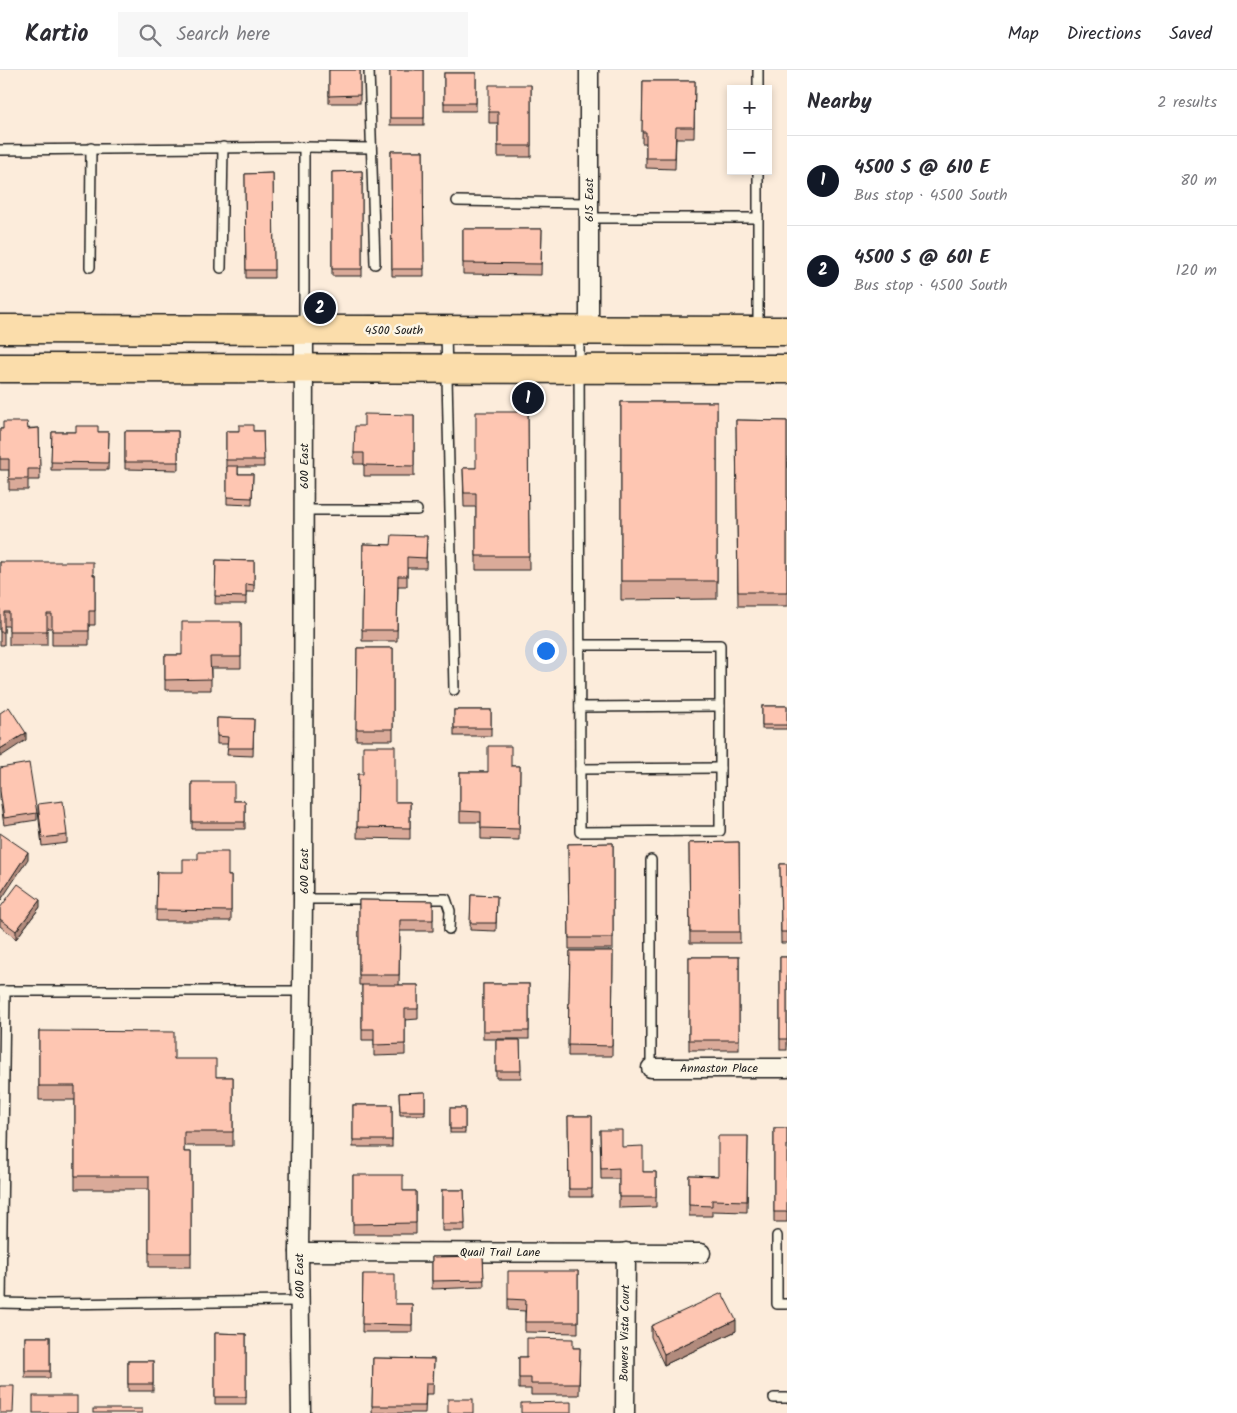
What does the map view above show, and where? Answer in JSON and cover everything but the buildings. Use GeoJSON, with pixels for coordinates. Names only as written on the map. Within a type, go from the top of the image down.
{"type":"FeatureCollection","features":[{"type":"Feature","properties":{"kind":"main road","name":"4500 South"},"geometry":{"type":"LineString","coordinates":[[0,329],[787,331]]}},
{"type":"Feature","properties":{"kind":"main road"},"geometry":{"type":"LineString","coordinates":[[0,368],[787,369]]}},
{"type":"Feature","properties":{"kind":"street","name":"615 East"},"geometry":{"type":"LineString","coordinates":[[584,330],[589,211],[589,70]]}},
{"type":"Feature","properties":{"kind":"street","name":"600 East"},"geometry":{"type":"LineString","coordinates":[[301,1413],[299,1252],[304,899],[304,330]]}},
{"type":"Feature","properties":{"kind":"street","name":"Annaston Place"},"geometry":{"type":"LineString","coordinates":[[651,1068],[787,1068]]}},
{"type":"Feature","properties":{"kind":"street","name":"Quail Trail Lane"},"geometry":{"type":"LineString","coordinates":[[299,1252],[701,1253]]}},
{"type":"Feature","properties":{"kind":"street","name":"Bowers Vista Court"},"geometry":{"type":"LineString","coordinates":[[625,1413],[626,1252]]}},
{"type":"Feature","properties":{"kind":"lane"},"geometry":{"type":"LineString","coordinates":[[369,70],[375,264]]}},
{"type":"Feature","properties":{"kind":"lane"},"geometry":{"type":"LineString","coordinates":[[758,70],[758,85]]}},
{"type":"Feature","properties":{"kind":"lane"},"geometry":{"type":"LineString","coordinates":[[0,150],[224,147],[370,148]]}},
{"type":"Feature","properties":{"kind":"lane"},"geometry":{"type":"LineString","coordinates":[[221,268],[224,147]]}},
{"type":"Feature","properties":{"kind":"lane"},"geometry":{"type":"LineString","coordinates":[[304,147],[304,330]]}},
{"type":"Feature","properties":{"kind":"lane"},"geometry":{"type":"LineString","coordinates":[[90,148],[90,267]]}},
{"type":"Feature","properties":{"kind":"lane"},"geometry":{"type":"LineString","coordinates":[[758,175],[758,331]]}},
{"type":"Feature","properties":{"kind":"lane"},"geometry":{"type":"LineString","coordinates":[[458,201],[589,211],[758,218]]}},
{"type":"Feature","properties":{"kind":"lane"},"geometry":{"type":"LineString","coordinates":[[446,330],[454,690]]}},
{"type":"Feature","properties":{"kind":"lane"},"geometry":{"type":"LineString","coordinates":[[580,645],[720,645],[720,831],[580,832],[579,369],[584,330]]}},
{"type":"Feature","properties":{"kind":"lane"},"geometry":{"type":"LineString","coordinates":[[304,510],[417,510]]}},
{"type":"Feature","properties":{"kind":"lane"},"geometry":{"type":"LineString","coordinates":[[580,707],[720,706]]}},
{"type":"Feature","properties":{"kind":"lane"},"geometry":{"type":"LineString","coordinates":[[580,769],[720,768]]}},
{"type":"Feature","properties":{"kind":"lane"},"geometry":{"type":"LineString","coordinates":[[651,860],[651,1068]]}},
{"type":"Feature","properties":{"kind":"lane"},"geometry":{"type":"LineString","coordinates":[[304,899],[446,899],[450,910],[449,929]]}},
{"type":"Feature","properties":{"kind":"lane"},"geometry":{"type":"LineString","coordinates":[[300,1301],[0,1303],[2,991],[302,991]]}},
{"type":"Feature","properties":{"kind":"lane"},"geometry":{"type":"LineString","coordinates":[[777,1236],[777,1304],[787,1304]]}},
{"type":"Feature","properties":{"kind":"lane"},"geometry":{"type":"LineString","coordinates":[[774,1398],[787,1398]]}},
{"type":"Feature","properties":{"kind":"place","name":"4500 S @ 601 E"},"geometry":{"type":"Point","coordinates":[320,308]}},
{"type":"Feature","properties":{"kind":"place","name":"4500 S @ 610 E"},"geometry":{"type":"Point","coordinates":[528,398]}}]}
